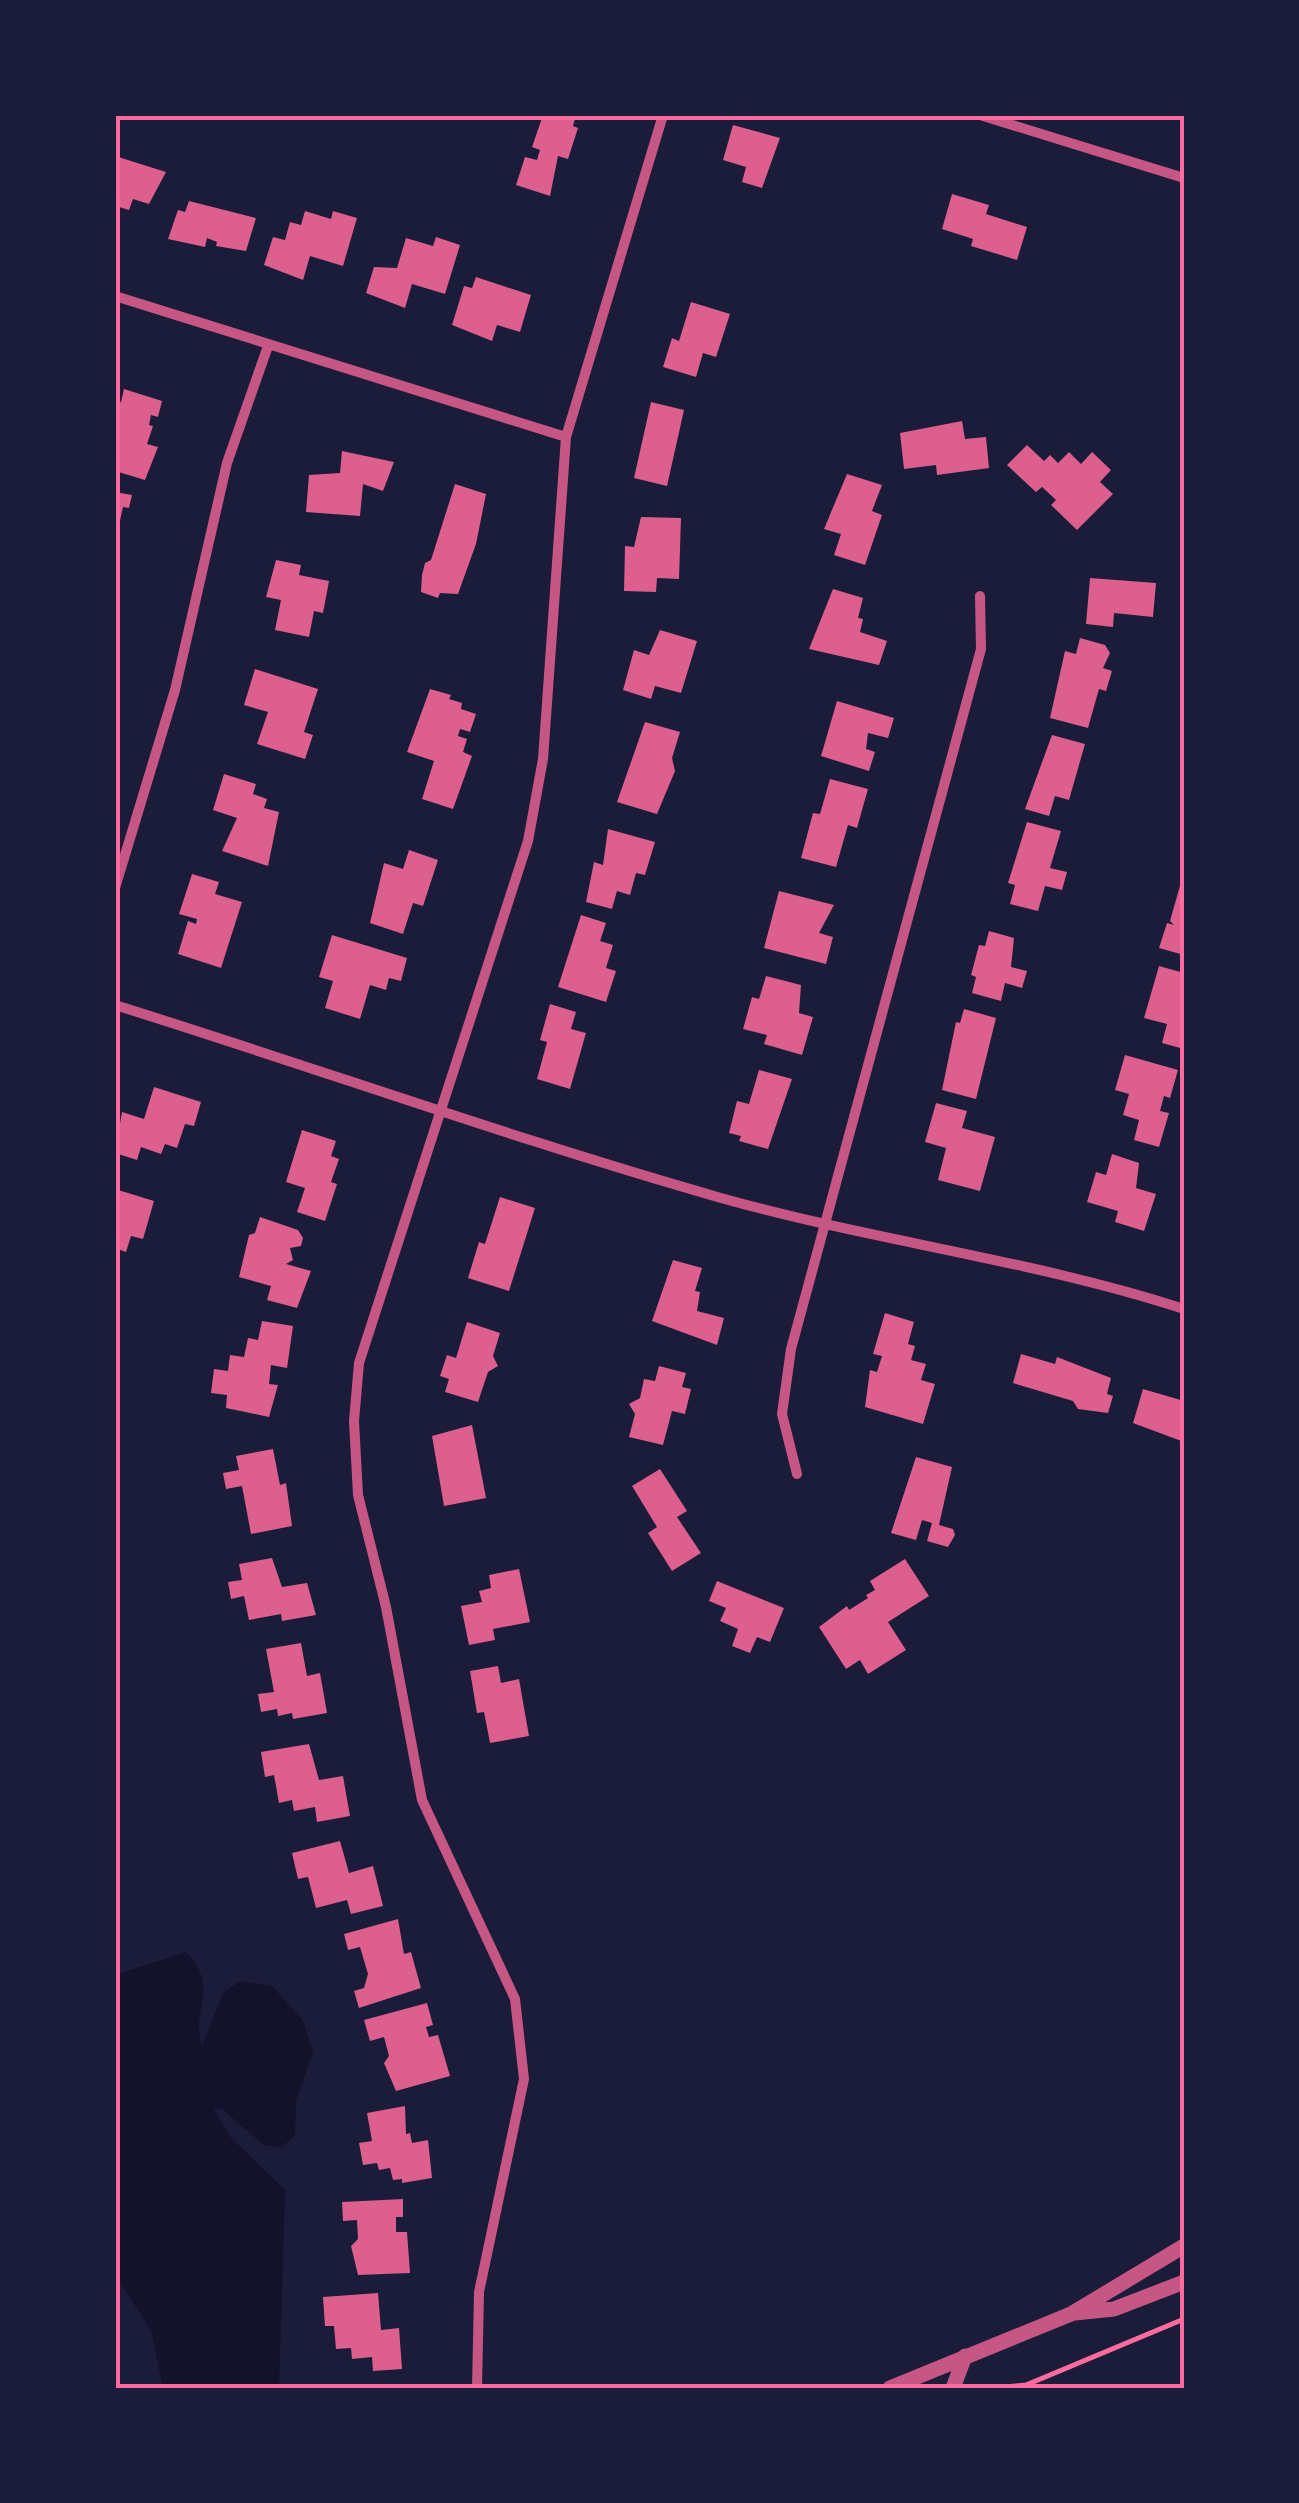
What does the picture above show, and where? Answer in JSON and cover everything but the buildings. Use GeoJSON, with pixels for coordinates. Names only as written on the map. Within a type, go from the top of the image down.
{"type":"FeatureCollection","features":[{"type":"Feature","properties":{"kind":"street"},"geometry":{"type":"LineString","coordinates":[[478,2388],[479,2292],[524,2079],[515,1999],[422,1800],[386,1607],[358,1494],[354,1421],[359,1363],[444,1112],[528,841],[543,759],[566,438],[662,115]]}},
{"type":"Feature","properties":{"kind":"street"},"geometry":{"type":"LineString","coordinates":[[980,115],[1184,178]]}},
{"type":"Feature","properties":{"kind":"street"},"geometry":{"type":"LineString","coordinates":[[115,296],[566,438]]}},
{"type":"Feature","properties":{"kind":"street"},"geometry":{"type":"LineString","coordinates":[[115,888],[175,690],[227,463],[268,346]]}},
{"type":"Feature","properties":{"kind":"street"},"geometry":{"type":"LineString","coordinates":[[797,1474],[782,1414],[791,1349],[981,650],[980,596]]}},
{"type":"Feature","properties":{"kind":"street"},"geometry":{"type":"LineString","coordinates":[[115,1005],[721,1198],[826,1225],[1100,1282],[1184,1309]]}},
{"type":"Feature","properties":{"kind":"street"},"geometry":{"type":"LineString","coordinates":[[890,2388],[1071,2314],[1184,2246]]}},
{"type":"Feature","properties":{"kind":"street"},"geometry":{"type":"LineString","coordinates":[[1071,2314],[1114,2309],[1184,2282]]}},
{"type":"Feature","properties":{"kind":"street"},"geometry":{"type":"LineString","coordinates":[[953,2388],[965,2356]]}},
{"type":"Feature","properties":{"kind":"street"},"geometry":{"type":"LineString","coordinates":[[922,2388],[930,2372]]}},
{"type":"Feature","properties":{"kind":"path"},"geometry":{"type":"LineString","coordinates":[[996,2388],[1026,2385],[1184,2318]]}},
{"type":"Feature","properties":{"kind":"shaded area"},"geometry":{"type":"Polygon","coordinates":[[[186,1952],[202,1977],[202,2047],[223,1993],[240,1981],[272,1986],[303,2021],[313,2052],[296,2100],[295,2135],[281,2148],[264,2145],[222,2109],[213,2108],[231,2138],[285,2190],[279,2388],[163,2388],[151,2330],[115,2275],[115,1975],[186,1952]]]}}]}
